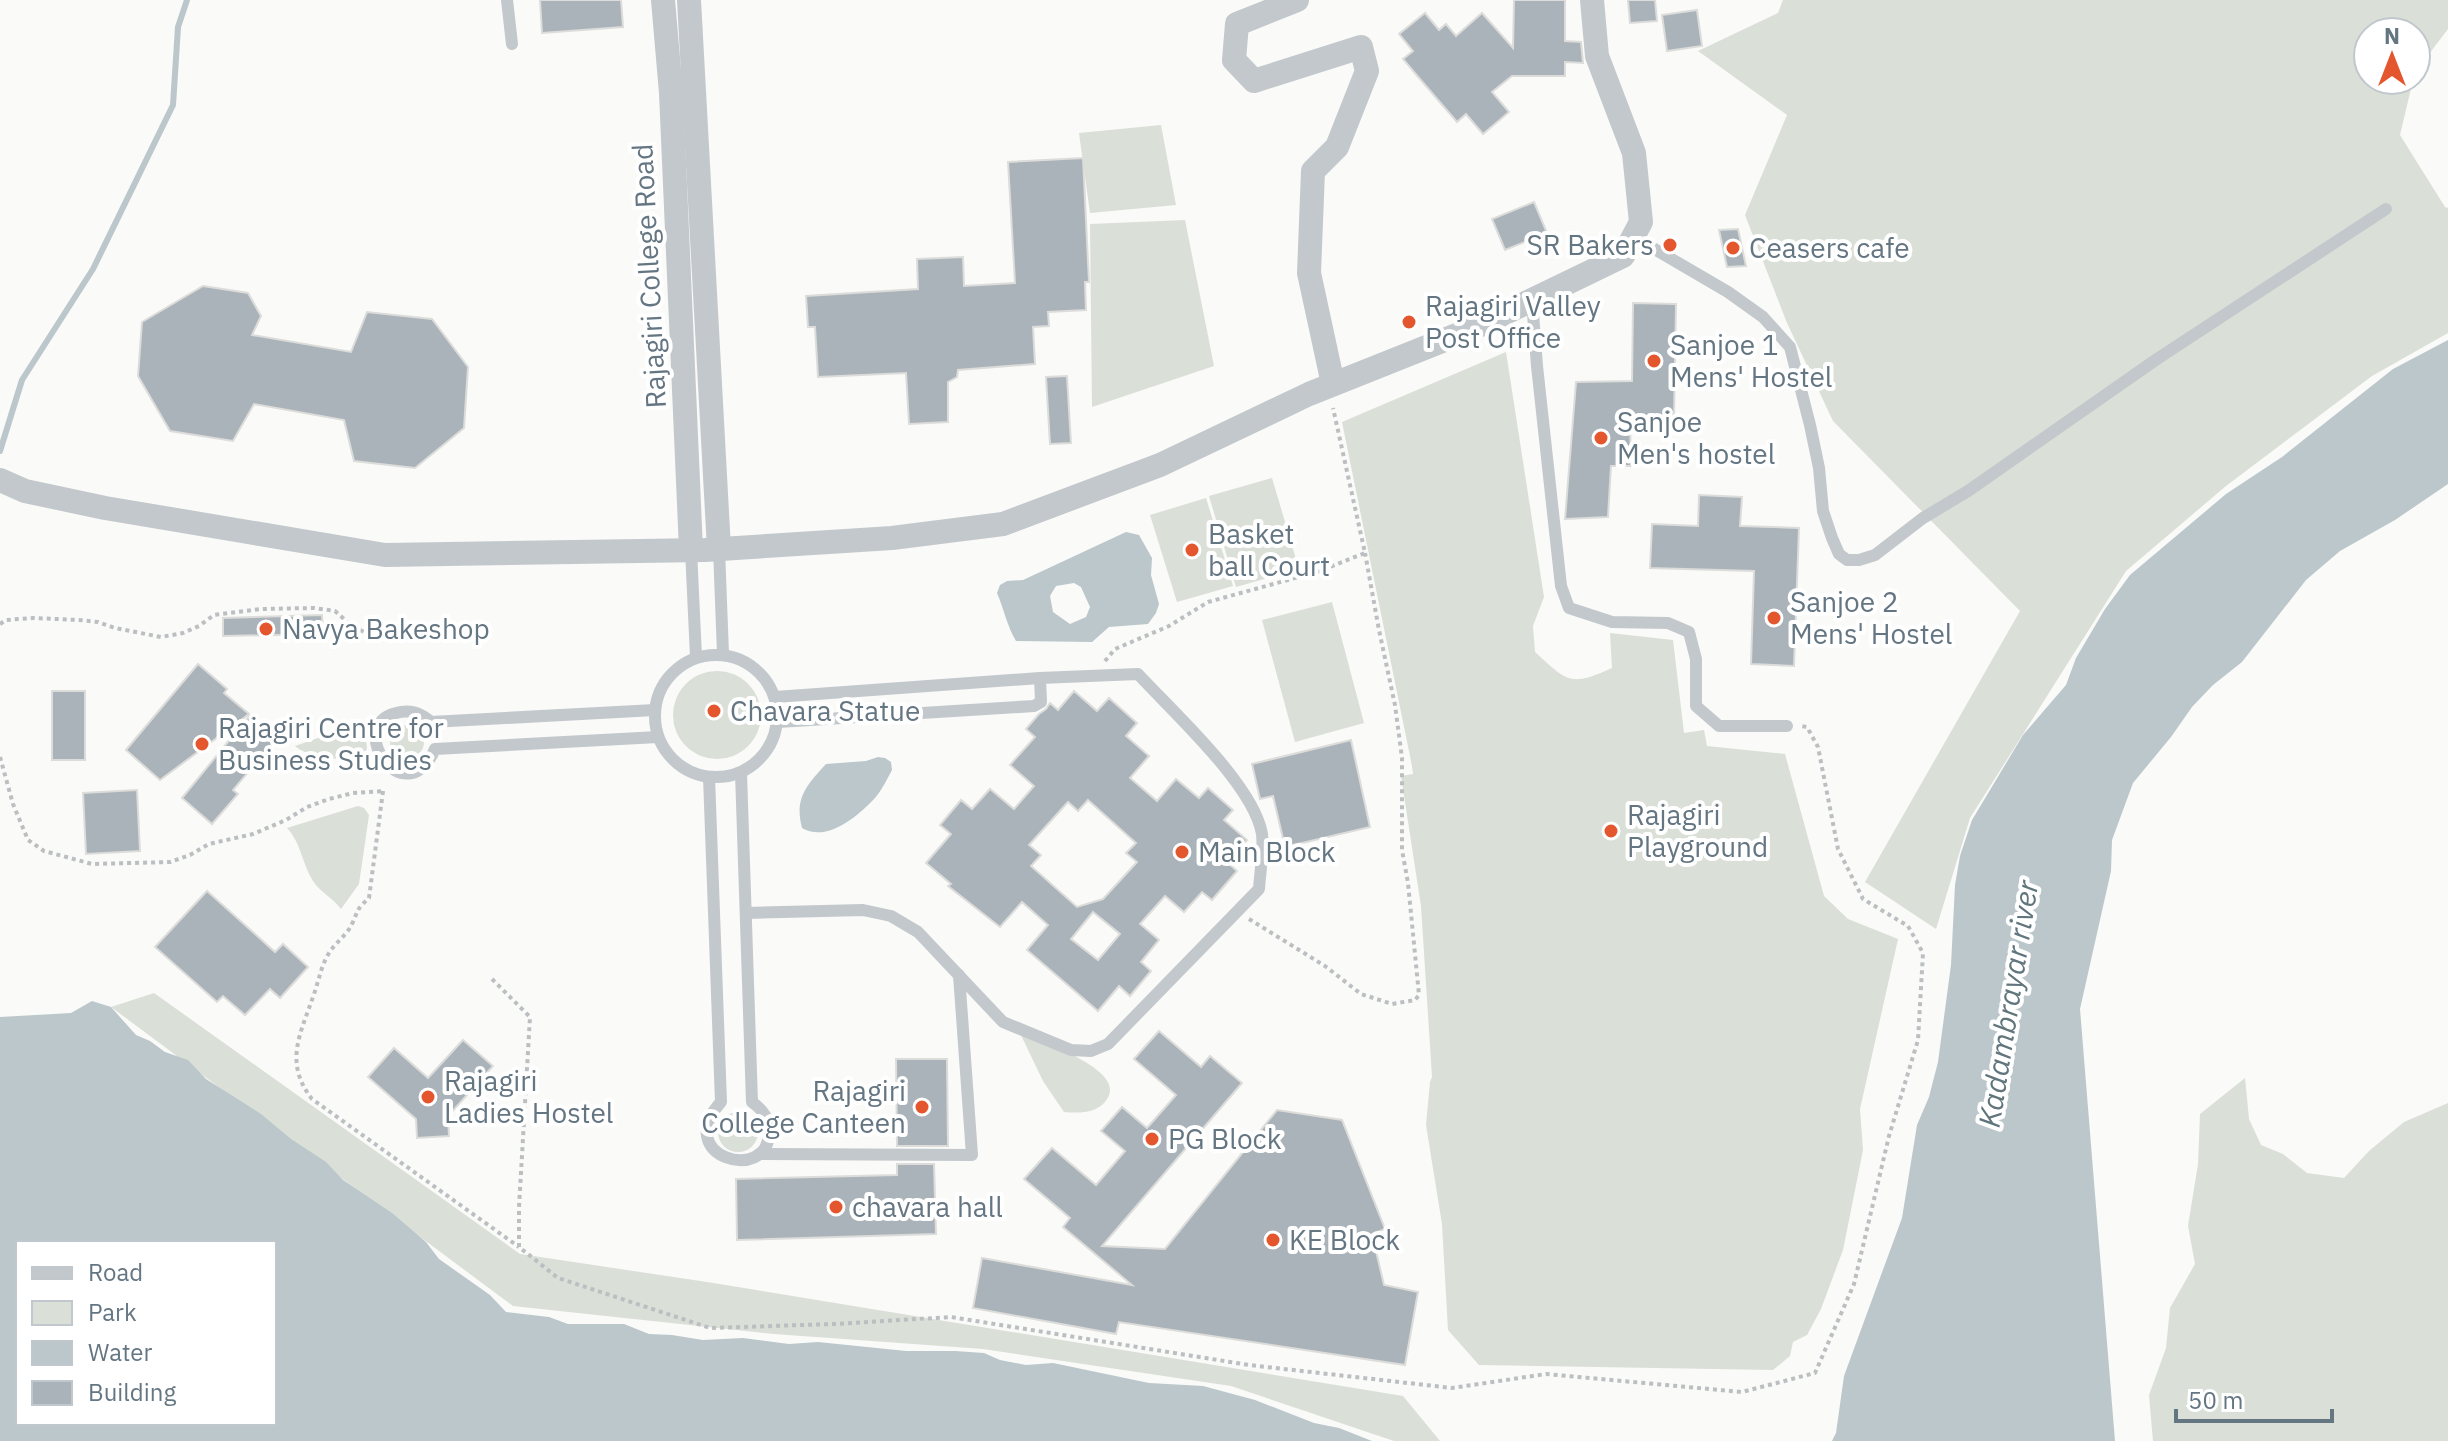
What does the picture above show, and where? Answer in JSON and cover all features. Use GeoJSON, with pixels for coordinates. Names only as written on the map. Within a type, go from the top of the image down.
{"type":"FeatureCollection","features":[{"type":"Feature","properties":{"kind":"street","name":"Rajagiri College Road"},"geometry":{"type":"LineString","coordinates":[[663,0],[671,93],[691,550]]}},
{"type":"Feature","properties":{"kind":"street","name":"Rajagiri College Road"},"geometry":{"type":"LineString","coordinates":[[689,0],[719,549]]}},
{"type":"Feature","properties":{"kind":"street"},"geometry":{"type":"LineString","coordinates":[[1297,0],[1237,24],[1234,60],[1254,81],[1361,47],[1367,71],[1337,147],[1313,171],[1309,273],[1333,394]]}},
{"type":"Feature","properties":{"kind":"street"},"geometry":{"type":"LineString","coordinates":[[0,480],[25,491],[105,508],[385,555],[719,549],[892,538],[1003,524],[1160,465],[1309,394],[1333,394],[1623,256],[1641,222],[1634,153],[1597,56],[1592,0]]}},
{"type":"Feature","properties":{"kind":"lane"},"geometry":{"type":"LineString","coordinates":[[507,0],[512,44]]}},
{"type":"Feature","properties":{"kind":"lane"},"geometry":{"type":"LineString","coordinates":[[1634,235],[1756,311],[1790,347],[1819,468],[1823,511],[1839,554],[1847,560],[1859,560],[1875,555],[1923,518],[1968,491],[2157,359],[2386,209]]}},
{"type":"Feature","properties":{"kind":"lane"},"geometry":{"type":"LineString","coordinates":[[1532,300],[1561,586],[1569,608],[1612,622],[1668,623],[1689,632],[1696,659],[1696,706],[1719,726],[1787,726]]}},
{"type":"Feature","properties":{"kind":"lane"},"geometry":{"type":"LineString","coordinates":[[719,549],[723,654]]}},
{"type":"Feature","properties":{"kind":"lane"},"geometry":{"type":"LineString","coordinates":[[691,550],[696,657]]}},
{"type":"Feature","properties":{"kind":"lane"},"geometry":{"type":"LineString","coordinates":[[723,654],[736,658],[760,672],[775,697],[778,722],[769,748],[741,773],[723,777],[693,773],[673,760],[658,737],[655,710],[664,683],[683,664],[696,657],[723,654]]}},
{"type":"Feature","properties":{"kind":"lane"},"geometry":{"type":"LineString","coordinates":[[746,913],[863,910],[891,916],[918,932],[1003,1022],[1071,1050],[1091,1051],[1108,1044],[1259,889],[1262,833],[1250,804],[1230,772],[1138,674],[775,697]]}},
{"type":"Feature","properties":{"kind":"lane"},"geometry":{"type":"LineString","coordinates":[[778,722],[1034,706],[1041,702],[1040,678]]}},
{"type":"Feature","properties":{"kind":"lane"},"geometry":{"type":"LineString","coordinates":[[655,710],[431,722],[421,714],[407,711],[392,713],[382,720],[376,731],[376,749],[391,770],[409,773],[430,761],[435,749],[658,737]]}},
{"type":"Feature","properties":{"kind":"lane"},"geometry":{"type":"LineString","coordinates":[[741,773],[752,1102],[765,1112],[769,1121],[769,1139],[759,1154]]}},
{"type":"Feature","properties":{"kind":"lane"},"geometry":{"type":"LineString","coordinates":[[709,777],[721,1102],[711,1114],[706,1131],[711,1148],[725,1159],[742,1162],[759,1154],[972,1155],[959,975]]}},
{"type":"Feature","properties":{"kind":"path"},"geometry":{"type":"LineString","coordinates":[[1237,912],[1325,966],[1361,994],[1392,1004],[1415,1000],[1419,995],[1402,850],[1402,758],[1395,705],[1333,394]]}},
{"type":"Feature","properties":{"kind":"path"},"geometry":{"type":"LineString","coordinates":[[1105,675],[1105,659],[1115,649],[1169,626],[1208,602],[1317,572],[1365,553]]}},
{"type":"Feature","properties":{"kind":"path"},"geometry":{"type":"LineString","coordinates":[[0,624],[6,620],[33,618],[79,620],[161,637],[183,633],[214,615],[261,609],[314,608],[335,611],[352,626],[374,637],[399,637]]}},
{"type":"Feature","properties":{"kind":"path"},"geometry":{"type":"LineString","coordinates":[[391,770],[383,791],[369,898],[356,910],[352,924],[322,965],[298,1037],[298,1075],[312,1099],[558,1278],[710,1328],[951,1317],[1249,1365],[1452,1388],[1546,1374],[1742,1392],[1815,1373],[1854,1284],[1889,1136],[1918,1040],[1923,953],[1908,926],[1863,899],[1838,849],[1818,747],[1807,727],[1787,726]]}},
{"type":"Feature","properties":{"kind":"path"},"geometry":{"type":"LineString","coordinates":[[0,757],[20,824],[28,840],[44,851],[92,864],[170,862],[209,844],[253,834],[329,799],[353,793],[383,791]]}},
{"type":"Feature","properties":{"kind":"path"},"geometry":{"type":"LineString","coordinates":[[492,979],[530,1017],[519,1247]]}},
{"type":"Feature","properties":{"kind":"green space"},"geometry":{"type":"Polygon","coordinates":[[[1783,0],[2448,0],[2448,29],[2432,50],[2432,16],[2352,16],[2352,96],[2409,96],[2400,135],[2448,208],[2448,333],[2372,376],[2226,486],[2126,571],[1970,818],[1936,929],[1865,882],[2020,611],[1833,421],[1787,323],[1745,215],[1787,115],[1698,51],[1778,13],[1783,0]]]}},
{"type":"Feature","properties":{"kind":"green space"},"geometry":{"type":"Polygon","coordinates":[[[1161,125],[1176,205],[1090,213],[1079,133],[1161,125]]]}},
{"type":"Feature","properties":{"kind":"green space"},"geometry":{"type":"Polygon","coordinates":[[[1185,220],[1214,366],[1092,407],[1090,224],[1185,220]]]}},
{"type":"Feature","properties":{"kind":"green space","name":"Rajagiri Playground"},"geometry":{"type":"Polygon","coordinates":[[[1506,352],[1544,597],[1533,626],[1535,652],[1555,670],[1578,679],[1612,668],[1610,633],[1673,640],[1684,733],[1704,730],[1707,746],[1785,754],[1824,896],[1848,919],[1898,939],[1860,1109],[1863,1150],[1843,1250],[1821,1309],[1807,1335],[1793,1342],[1790,1356],[1773,1370],[1479,1365],[1448,1330],[1442,1224],[1426,1125],[1432,1077],[1421,906],[1401,776],[1413,774],[1342,422],[1506,352]]]}},
{"type":"Feature","properties":{"kind":"green space"},"geometry":{"type":"Polygon","coordinates":[[[1272,478],[1299,569],[1236,587],[1209,496],[1272,478]]]}},
{"type":"Feature","properties":{"kind":"green space","name":"Basket ball Court"},"geometry":{"type":"Polygon","coordinates":[[[1206,498],[1233,586],[1177,602],[1150,515],[1206,498]]]}},
{"type":"Feature","properties":{"kind":"green space"},"geometry":{"type":"Polygon","coordinates":[[[1332,602],[1364,723],[1295,742],[1262,620],[1332,602]]]}},
{"type":"Feature","properties":{"kind":"green space"},"geometry":{"type":"Polygon","coordinates":[[[717,671],[734,675],[748,684],[757,698],[761,715],[757,732],[748,746],[734,755],[717,759],[700,755],[686,746],[677,732],[673,715],[677,698],[686,684],[700,675],[717,671]]]}},
{"type":"Feature","properties":{"kind":"green space"},"geometry":{"type":"Polygon","coordinates":[[[407,725],[419,730],[424,742],[419,754],[407,759],[395,754],[390,742],[395,730],[407,725]]]}},
{"type":"Feature","properties":{"kind":"green space"},"geometry":{"type":"Polygon","coordinates":[[[344,729],[356,729],[366,739],[367,749],[360,758],[326,758],[295,746],[344,729]]]}},
{"type":"Feature","properties":{"kind":"green space"},"geometry":{"type":"Polygon","coordinates":[[[358,806],[369,815],[359,884],[341,909],[313,881],[287,828],[358,806]]]}},
{"type":"Feature","properties":{"kind":"green space"},"geometry":{"type":"Polygon","coordinates":[[[154,993],[520,1254],[1403,1396],[1440,1441],[1394,1441],[1231,1386],[983,1349],[774,1334],[513,1306],[111,1007],[154,993]]]}},
{"type":"Feature","properties":{"kind":"green space"},"geometry":{"type":"Polygon","coordinates":[[[1020,1033],[1063,1050],[1095,1069],[1106,1079],[1110,1090],[1105,1102],[1091,1111],[1064,1112],[1043,1081],[1020,1033]]]}},
{"type":"Feature","properties":{"kind":"green space"},"geometry":{"type":"Polygon","coordinates":[[[2245,1078],[2249,1119],[2261,1145],[2283,1154],[2307,1173],[2344,1178],[2369,1151],[2404,1122],[2448,1103],[2448,1441],[2153,1441],[2149,1395],[2166,1348],[2170,1308],[2195,1264],[2188,1226],[2198,1164],[2200,1114],[2245,1078]]]}},
{"type":"Feature","properties":{"kind":"green space"},"geometry":{"type":"Polygon","coordinates":[[[738,1112],[752,1118],[758,1132],[752,1146],[738,1152],[724,1146],[718,1132],[724,1118],[738,1112]]]}},
{"type":"Feature","properties":{"kind":"water","name":"Kadambrayar river"},"geometry":{"type":"Polygon","coordinates":[[[2448,340],[2448,484],[2395,520],[2340,551],[2306,580],[2242,662],[2192,707],[2133,783],[2112,840],[2111,871],[2080,1009],[2115,1441],[1832,1441],[1836,1433],[1844,1376],[1902,1218],[1917,1125],[1929,1097],[1938,1062],[1951,965],[1955,885],[1960,856],[1972,820],[2023,735],[2066,685],[2076,658],[2105,609],[2130,575],[2226,494],[2282,457],[2393,369],[2448,340]]]}},
{"type":"Feature","properties":{"kind":"water"},"geometry":{"type":"Polygon","coordinates":[[[1126,532],[1139,535],[1152,558],[1151,575],[1159,604],[1148,624],[1109,627],[1092,642],[1016,641],[997,593],[1000,585],[1007,581],[1023,580],[1126,532]],[[1074,583],[1056,586],[1050,596],[1053,612],[1070,624],[1086,617],[1090,607],[1081,587],[1074,583]]]}},
{"type":"Feature","properties":{"kind":"water"},"geometry":{"type":"Polygon","coordinates":[[[878,757],[891,762],[892,770],[880,792],[868,805],[832,830],[812,832],[802,828],[801,800],[826,764],[878,757]]]}},
{"type":"Feature","properties":{"kind":"water"},"geometry":{"type":"Polygon","coordinates":[[[92,1001],[111,1007],[136,1035],[165,1052],[188,1060],[206,1079],[261,1114],[326,1162],[343,1180],[392,1213],[426,1242],[439,1259],[490,1295],[506,1312],[549,1317],[568,1324],[624,1324],[649,1334],[703,1340],[743,1338],[789,1344],[818,1342],[906,1351],[955,1351],[984,1353],[1026,1365],[1053,1363],[1149,1383],[1203,1386],[1255,1400],[1372,1441],[0,1441],[0,1017],[71,1013],[92,1001]]]}},
{"type":"Feature","properties":{"kind":"building"},"geometry":{"type":"Polygon","coordinates":[[[540,0],[621,0],[623,27],[542,33],[540,0]]]}},
{"type":"Feature","properties":{"kind":"building"},"geometry":{"type":"Polygon","coordinates":[[[1514,0],[1565,0],[1565,41],[1581,42],[1583,63],[1565,62],[1565,76],[1512,76],[1492,92],[1509,112],[1483,134],[1466,114],[1457,122],[1403,59],[1413,51],[1399,34],[1425,13],[1439,30],[1446,24],[1456,36],[1482,13],[1513,48],[1514,0]]]}},
{"type":"Feature","properties":{"kind":"building"},"geometry":{"type":"Polygon","coordinates":[[[1628,0],[1655,0],[1657,21],[1630,23],[1628,0]]]}},
{"type":"Feature","properties":{"kind":"building"},"geometry":{"type":"Polygon","coordinates":[[[1697,10],[1702,46],[1667,51],[1662,15],[1697,10]]]}},
{"type":"Feature","properties":{"kind":"building"},"geometry":{"type":"Polygon","coordinates":[[[1083,158],[1089,282],[1085,282],[1086,310],[1048,312],[1049,326],[1033,327],[1035,364],[958,370],[957,377],[948,382],[948,422],[909,424],[906,373],[818,377],[815,327],[808,327],[806,296],[918,289],[917,259],[963,257],[964,286],[1015,283],[1008,162],[1083,158]]]}},
{"type":"Feature","properties":{"kind":"building"},"geometry":{"type":"Polygon","coordinates":[[[1534,202],[1547,233],[1505,250],[1492,219],[1534,202]]]}},
{"type":"Feature","properties":{"kind":"building","name":"Ceasers cafe"},"geometry":{"type":"Polygon","coordinates":[[[1738,229],[1746,266],[1727,267],[1719,230],[1738,229]]]}},
{"type":"Feature","properties":{"kind":"building"},"geometry":{"type":"Polygon","coordinates":[[[203,286],[248,293],[261,316],[252,335],[351,352],[367,312],[432,319],[468,367],[464,428],[415,468],[354,461],[344,420],[254,404],[233,441],[170,431],[138,376],[142,322],[203,286]]]}},
{"type":"Feature","properties":{"kind":"building"},"geometry":{"type":"Polygon","coordinates":[[[1633,303],[1676,304],[1674,420],[1630,419],[1631,466],[1611,466],[1608,517],[1565,519],[1576,382],[1632,381],[1633,303]]]}},
{"type":"Feature","properties":{"kind":"building"},"geometry":{"type":"Polygon","coordinates":[[[1067,376],[1071,443],[1050,444],[1046,377],[1067,376]]]}},
{"type":"Feature","properties":{"kind":"building","name":"Sanjoe 2 Mens' Hostel"},"geometry":{"type":"Polygon","coordinates":[[[1699,495],[1742,497],[1740,526],[1799,528],[1794,666],[1751,664],[1754,571],[1650,568],[1652,524],[1698,526],[1699,495]]]}},
{"type":"Feature","properties":{"kind":"building"},"geometry":{"type":"Polygon","coordinates":[[[322,615],[323,634],[223,636],[223,618],[322,615]]]}},
{"type":"Feature","properties":{"kind":"building"},"geometry":{"type":"Polygon","coordinates":[[[198,664],[227,689],[224,693],[249,714],[160,780],[126,750],[198,664]]]}},
{"type":"Feature","properties":{"kind":"building"},"geometry":{"type":"Polygon","coordinates":[[[52,691],[85,691],[85,760],[52,760],[52,691]]]}},
{"type":"Feature","properties":{"kind":"building","name":"Main Block"},"geometry":{"type":"Polygon","coordinates":[[[1074,691],[1097,711],[1109,698],[1137,723],[1126,736],[1149,756],[1130,778],[1157,801],[1176,779],[1199,798],[1208,788],[1233,810],[1224,820],[1247,840],[1227,862],[1237,871],[1212,900],[1202,892],[1184,912],[1165,896],[1140,924],[1159,940],[1141,962],[1151,971],[1130,996],[1119,986],[1098,1011],[1027,950],[1048,925],[1022,902],[1000,927],[948,886],[951,884],[926,863],[951,834],[940,825],[961,800],[972,809],[990,789],[1014,809],[1034,786],[1010,765],[1035,737],[1026,729],[1039,714],[1050,703],[1058,710],[1074,691]],[[1088,800],[1078,811],[1068,802],[1029,845],[1041,855],[1031,866],[1077,907],[1103,899],[1137,862],[1126,853],[1136,843],[1088,800]],[[1093,912],[1071,939],[1098,960],[1120,934],[1093,912]]]}},
{"type":"Feature","properties":{"kind":"building"},"geometry":{"type":"Polygon","coordinates":[[[250,715],[277,738],[233,790],[238,794],[212,824],[182,798],[250,715]]]}},
{"type":"Feature","properties":{"kind":"building"},"geometry":{"type":"Polygon","coordinates":[[[1351,740],[1370,827],[1285,847],[1273,796],[1260,799],[1252,764],[1351,740]]]}},
{"type":"Feature","properties":{"kind":"building"},"geometry":{"type":"Polygon","coordinates":[[[137,790],[140,851],[86,854],[83,793],[137,790]]]}},
{"type":"Feature","properties":{"kind":"building"},"geometry":{"type":"Polygon","coordinates":[[[207,891],[275,952],[283,944],[308,967],[280,998],[270,989],[245,1015],[223,996],[217,1002],[155,947],[207,891]]]}},
{"type":"Feature","properties":{"kind":"building","name":"KE Block"},"geometry":{"type":"Polygon","coordinates":[[[1159,1031],[1201,1067],[1210,1056],[1242,1083],[1102,1246],[1165,1249],[1277,1110],[1342,1120],[1385,1229],[1372,1234],[1384,1285],[1418,1292],[1405,1365],[1119,1322],[1116,1334],[973,1308],[982,1258],[1132,1285],[1063,1227],[1070,1218],[1024,1179],[1052,1148],[1096,1185],[1125,1151],[1101,1131],[1122,1107],[1147,1128],[1176,1095],[1134,1059],[1159,1031]]]}},
{"type":"Feature","properties":{"kind":"building","name":"Rajagiri Ladies Hostel"},"geometry":{"type":"Polygon","coordinates":[[[463,1040],[493,1066],[448,1116],[449,1136],[417,1138],[416,1119],[368,1077],[394,1048],[428,1078],[463,1040]]]}},
{"type":"Feature","properties":{"kind":"building","name":"Rajagiri College Canteen"},"geometry":{"type":"Polygon","coordinates":[[[896,1059],[947,1059],[948,1146],[897,1146],[896,1059]]]}},
{"type":"Feature","properties":{"kind":"building","name":"chavara hall"},"geometry":{"type":"Polygon","coordinates":[[[897,1164],[934,1164],[936,1234],[737,1240],[736,1179],[897,1175],[897,1164]]]}},
{"type":"Feature","properties":{"kind":"waterway"},"geometry":{"type":"LineString","coordinates":[[0,451],[22,380],[93,269],[173,105],[178,27],[187,0]]}},
{"type":"Feature","properties":{"kind":"place","name":"SR Bakers"},"geometry":{"type":"Point","coordinates":[1670,245]}},
{"type":"Feature","properties":{"kind":"place","name":"Ceasers cafe"},"geometry":{"type":"Point","coordinates":[1733,248]}},
{"type":"Feature","properties":{"kind":"place","name":"Rajagiri Valley Post Office"},"geometry":{"type":"Point","coordinates":[1409,322]}},
{"type":"Feature","properties":{"kind":"place","name":"Sanjoe 1 Mens' Hostel"},"geometry":{"type":"Point","coordinates":[1654,361]}},
{"type":"Feature","properties":{"kind":"place","name":"Sanjoe Men's hostel"},"geometry":{"type":"Point","coordinates":[1601,438]}},
{"type":"Feature","properties":{"kind":"place","name":"Basket ball Court"},"geometry":{"type":"Point","coordinates":[1192,550]}},
{"type":"Feature","properties":{"kind":"place","name":"Sanjoe 2 Mens' Hostel"},"geometry":{"type":"Point","coordinates":[1774,618]}},
{"type":"Feature","properties":{"kind":"place","name":"Navya Bakeshop"},"geometry":{"type":"Point","coordinates":[266,629]}},
{"type":"Feature","properties":{"kind":"place","name":"Chavara Statue"},"geometry":{"type":"Point","coordinates":[714,711]}},
{"type":"Feature","properties":{"kind":"place","name":"Rajagiri Centre for Business Studies"},"geometry":{"type":"Point","coordinates":[202,744]}},
{"type":"Feature","properties":{"kind":"place","name":"Rajagiri Playground"},"geometry":{"type":"Point","coordinates":[1611,831]}},
{"type":"Feature","properties":{"kind":"place","name":"Main Block"},"geometry":{"type":"Point","coordinates":[1182,852]}},
{"type":"Feature","properties":{"kind":"place","name":"Rajagiri Ladies Hostel"},"geometry":{"type":"Point","coordinates":[428,1097]}},
{"type":"Feature","properties":{"kind":"place","name":"Rajagiri College Canteen"},"geometry":{"type":"Point","coordinates":[922,1107]}},
{"type":"Feature","properties":{"kind":"place","name":"PG Block"},"geometry":{"type":"Point","coordinates":[1152,1139]}},
{"type":"Feature","properties":{"kind":"place","name":"chavara hall"},"geometry":{"type":"Point","coordinates":[836,1207]}},
{"type":"Feature","properties":{"kind":"place","name":"KE Block"},"geometry":{"type":"Point","coordinates":[1273,1240]}}]}
